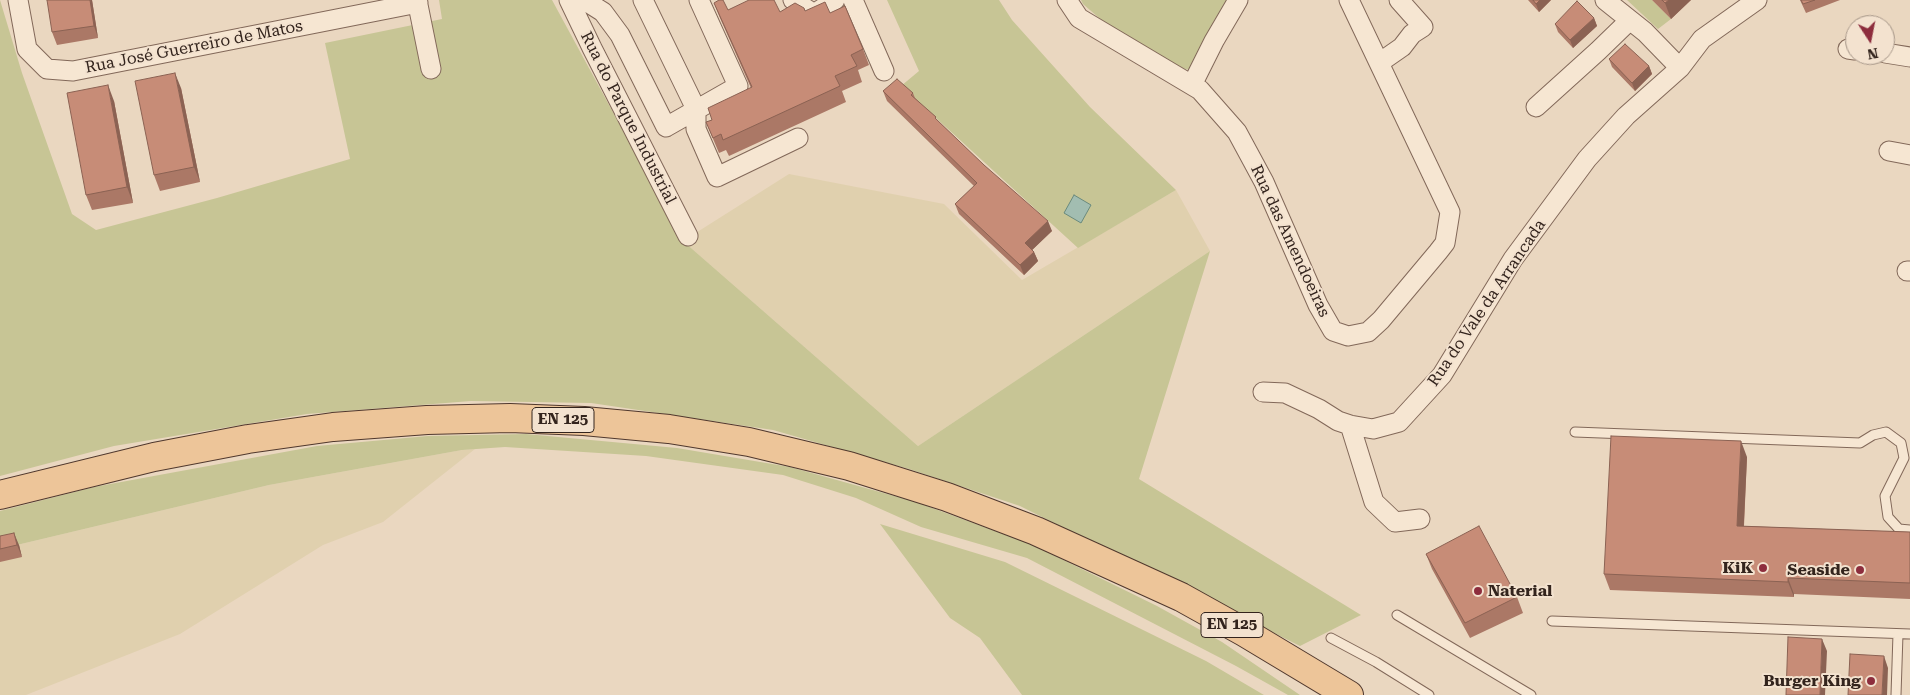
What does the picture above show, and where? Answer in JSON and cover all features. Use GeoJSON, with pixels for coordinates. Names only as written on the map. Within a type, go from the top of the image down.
{"type":"FeatureCollection","features":[{"type":"Feature","properties":{"kind":"main road","name":"EN 125"},"geometry":{"type":"LineString","coordinates":[[0,495],[154,457],[248,439],[333,427],[427,420],[491,419],[584,421],[670,429],[749,442],[849,466],[947,497],[1036,531],[1110,565],[1244,632],[1349,695]]}},
{"type":"Feature","properties":{"kind":"main road","name":"EN 125"},"geometry":{"type":"LineString","coordinates":[[1178,600],[1332,695]]}},
{"type":"Feature","properties":{"kind":"main road"},"geometry":{"type":"LineString","coordinates":[[1178,600],[1316,695]]}},
{"type":"Feature","properties":{"kind":"main road"},"geometry":{"type":"LineString","coordinates":[[1178,600],[1368,695]]}},
{"type":"Feature","properties":{"kind":"street","name":"Rua José Guerreiro de Matos"},"geometry":{"type":"LineString","coordinates":[[18,0],[27,49],[47,69],[73,72],[417,2]]}},
{"type":"Feature","properties":{"kind":"street","name":"Rua do Parque Industrial"},"geometry":{"type":"LineString","coordinates":[[569,0],[688,236]]}},
{"type":"Feature","properties":{"kind":"street"},"geometry":{"type":"LineString","coordinates":[[584,0],[603,12],[620,36],[666,127],[738,86],[699,0]]}},
{"type":"Feature","properties":{"kind":"street"},"geometry":{"type":"LineString","coordinates":[[643,0],[696,109],[696,129],[718,177],[798,138]]}},
{"type":"Feature","properties":{"kind":"street"},"geometry":{"type":"LineString","coordinates":[[793,0],[814,14],[836,0]]}},
{"type":"Feature","properties":{"kind":"street"},"geometry":{"type":"LineString","coordinates":[[853,0],[884,71]]}},
{"type":"Feature","properties":{"kind":"street","name":"Rua das Amendoeiras"},"geometry":{"type":"LineString","coordinates":[[1067,0],[1079,18],[1200,90],[1237,132],[1264,182],[1318,306],[1333,330],[1348,336],[1368,332],[1381,320],[1431,260],[1444,243],[1450,212],[1379,63],[1353,1]]}},
{"type":"Feature","properties":{"kind":"street"},"geometry":{"type":"LineString","coordinates":[[1192,85],[1214,41],[1238,0]]}},
{"type":"Feature","properties":{"kind":"street"},"geometry":{"type":"LineString","coordinates":[[1379,63],[1402,47],[1412,34],[1423,27],[1399,0]]}},
{"type":"Feature","properties":{"kind":"street"},"geometry":{"type":"LineString","coordinates":[[1605,0],[1645,32],[1680,68]]}},
{"type":"Feature","properties":{"kind":"street","name":"Rua do Vale da Arrancada"},"geometry":{"type":"LineString","coordinates":[[1263,392],[1286,393],[1319,409],[1338,421],[1350,425],[1374,429],[1399,422],[1442,375],[1513,259],[1587,159],[1626,116],[1680,68],[1702,39],[1756,0]]}},
{"type":"Feature","properties":{"kind":"street"},"geometry":{"type":"LineString","coordinates":[[417,2],[431,69]]}},
{"type":"Feature","properties":{"kind":"street"},"geometry":{"type":"LineString","coordinates":[[1536,107],[1630,20]]}},
{"type":"Feature","properties":{"kind":"street"},"geometry":{"type":"LineString","coordinates":[[1895,55],[1910,56]]}},
{"type":"Feature","properties":{"kind":"street"},"geometry":{"type":"LineString","coordinates":[[1889,151],[1910,155]]}},
{"type":"Feature","properties":{"kind":"street"},"geometry":{"type":"LineString","coordinates":[[1350,425],[1374,502],[1395,522],[1420,519]]}},
{"type":"Feature","properties":{"kind":"lane"},"geometry":{"type":"LineString","coordinates":[[1576,432],[1860,443],[1873,435],[1886,432],[1901,443],[1904,458],[1885,496],[1888,517],[1899,529],[1910,530]]}},
{"type":"Feature","properties":{"kind":"lane"},"geometry":{"type":"LineString","coordinates":[[1397,615],[1531,695]]}},
{"type":"Feature","properties":{"kind":"lane"},"geometry":{"type":"LineString","coordinates":[[1552,621],[1910,634]]}},
{"type":"Feature","properties":{"kind":"lane"},"geometry":{"type":"LineString","coordinates":[[1896,695],[1898,634]]}},
{"type":"Feature","properties":{"kind":"lane"},"geometry":{"type":"LineString","coordinates":[[1331,638],[1376,662],[1428,695]]}},
{"type":"Feature","properties":{"kind":"shaded area"},"geometry":{"type":"Polygon","coordinates":[[[0,0],[22,73],[72,214],[96,230],[217,198],[350,159],[325,43],[442,19],[439,0],[552,0],[683,241],[918,446],[1210,251],[1139,479],[1361,615],[1300,646],[1020,506],[909,469],[773,430],[591,403],[471,401],[307,414],[114,446],[0,476],[0,0]]]}},
{"type":"Feature","properties":{"kind":"shaded area"},"geometry":{"type":"Polygon","coordinates":[[[887,0],[999,0],[1012,20],[1090,107],[1176,190],[1078,248],[901,86],[919,71],[887,0]]]}},
{"type":"Feature","properties":{"kind":"shaded area"},"geometry":{"type":"Polygon","coordinates":[[[1081,0],[1229,0],[1214,21],[1190,70],[1180,68],[1106,24],[1083,4],[1081,0]]]}},
{"type":"Feature","properties":{"kind":"shaded area"},"geometry":{"type":"Polygon","coordinates":[[[1627,0],[1652,0],[1671,19],[1658,29],[1627,0]]]}},
{"type":"Feature","properties":{"kind":"shaded area"},"geometry":{"type":"Polygon","coordinates":[[[789,174],[944,204],[1022,280],[1176,190],[1210,251],[918,446],[683,241],[789,174]]]}},
{"type":"Feature","properties":{"kind":"shaded area"},"geometry":{"type":"Polygon","coordinates":[[[1074,195],[1091,205],[1081,223],[1064,213],[1074,195]]]}},
{"type":"Feature","properties":{"kind":"shaded area"},"geometry":{"type":"Polygon","coordinates":[[[526,434],[677,448],[790,467],[916,502],[1033,545],[1157,606],[1222,642],[1300,695],[1288,695],[1236,666],[1027,558],[921,527],[856,498],[783,475],[646,456],[505,447],[462,450],[269,485],[0,549],[0,511],[94,487],[317,446],[428,436],[526,434]]]}},
{"type":"Feature","properties":{"kind":"shaded area"},"geometry":{"type":"Polygon","coordinates":[[[475,449],[383,522],[323,545],[180,634],[26,695],[0,695],[0,549],[269,485],[475,449]]]}},
{"type":"Feature","properties":{"kind":"shaded area"},"geometry":{"type":"Polygon","coordinates":[[[880,524],[1005,562],[1206,661],[1264,695],[1022,695],[980,638],[950,618],[880,524]]]}},
{"type":"Feature","properties":{"kind":"building"},"geometry":{"type":"Polygon","coordinates":[[[47,0],[90,0],[94,26],[52,32],[47,0]]]}},
{"type":"Feature","properties":{"kind":"building"},"geometry":{"type":"Polygon","coordinates":[[[723,0],[728,10],[749,0],[774,0],[780,12],[795,3],[804,8],[805,11],[825,2],[830,13],[845,6],[863,49],[851,55],[857,66],[835,76],[840,86],[723,140],[721,134],[713,138],[706,122],[712,120],[708,108],[752,87],[714,3],[723,0]]]}},
{"type":"Feature","properties":{"kind":"building"},"geometry":{"type":"Polygon","coordinates":[[[1801,0],[1815,0],[1803,4],[1801,0]]]}},
{"type":"Feature","properties":{"kind":"building"},"geometry":{"type":"Polygon","coordinates":[[[1577,1],[1594,18],[1570,40],[1555,24],[1577,1]]]}},
{"type":"Feature","properties":{"kind":"building"},"geometry":{"type":"Polygon","coordinates":[[[1625,44],[1649,66],[1632,83],[1609,59],[1625,44]]]}},
{"type":"Feature","properties":{"kind":"building"},"geometry":{"type":"Polygon","coordinates":[[[175,73],[194,167],[154,175],[135,81],[175,73]]]}},
{"type":"Feature","properties":{"kind":"building"},"geometry":{"type":"Polygon","coordinates":[[[897,79],[913,93],[911,95],[984,165],[1048,221],[1025,243],[1034,252],[1020,265],[955,204],[977,183],[883,91],[897,79]]]}},
{"type":"Feature","properties":{"kind":"building"},"geometry":{"type":"Polygon","coordinates":[[[108,85],[127,187],[86,195],[67,93],[108,85]]]}},
{"type":"Feature","properties":{"kind":"building"},"geometry":{"type":"Polygon","coordinates":[[[1611,436],[1741,441],[1737,526],[1910,532],[1910,583],[1788,578],[1788,582],[1604,574],[1611,436]]]}},
{"type":"Feature","properties":{"kind":"building","name":"Naterial"},"geometry":{"type":"Polygon","coordinates":[[[1479,526],[1517,597],[1465,623],[1426,554],[1479,526]]]}},
{"type":"Feature","properties":{"kind":"building"},"geometry":{"type":"Polygon","coordinates":[[[14,533],[17,545],[0,549],[0,536],[14,533]]]}},
{"type":"Feature","properties":{"kind":"building"},"geometry":{"type":"Polygon","coordinates":[[[1788,637],[1822,639],[1820,695],[1786,695],[1788,637]]]}},
{"type":"Feature","properties":{"kind":"building"},"geometry":{"type":"Polygon","coordinates":[[[1850,654],[1884,656],[1882,695],[1848,695],[1850,654]]]}},
{"type":"Feature","properties":{"kind":"place","name":"KiK"},"geometry":{"type":"Point","coordinates":[1763,568]}},
{"type":"Feature","properties":{"kind":"place","name":"Seaside"},"geometry":{"type":"Point","coordinates":[1860,570]}},
{"type":"Feature","properties":{"kind":"place","name":"Naterial"},"geometry":{"type":"Point","coordinates":[1478,591]}},
{"type":"Feature","properties":{"kind":"place","name":"Burger King"},"geometry":{"type":"Point","coordinates":[1871,681]}}]}
